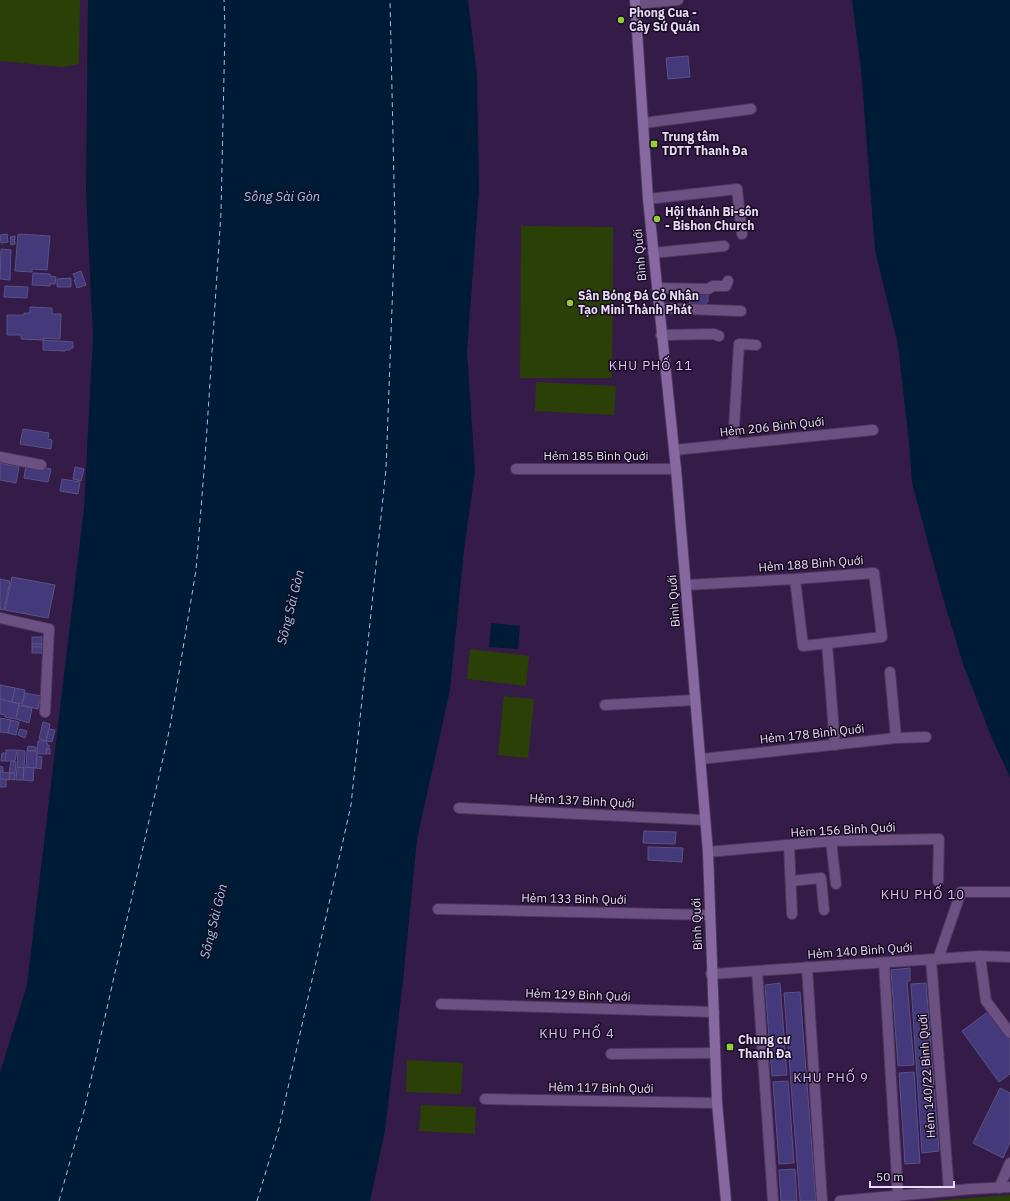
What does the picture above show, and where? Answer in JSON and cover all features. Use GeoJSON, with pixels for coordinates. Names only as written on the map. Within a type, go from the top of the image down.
{"type":"FeatureCollection","features":[{"type":"Feature","properties":{"kind":"main road","name":"Bình Quới"},"geometry":{"type":"LineString","coordinates":[[636,2],[648,199],[658,308],[676,469],[701,759],[704,820],[708,852],[711,974],[714,1012],[717,1103],[726,1201]]}},
{"type":"Feature","properties":{"kind":"street"},"geometry":{"type":"LineString","coordinates":[[636,2],[678,0]]}},
{"type":"Feature","properties":{"kind":"street"},"geometry":{"type":"LineString","coordinates":[[644,123],[750,109]]}},
{"type":"Feature","properties":{"kind":"street"},"geometry":{"type":"LineString","coordinates":[[648,199],[737,189],[742,234]]}},
{"type":"Feature","properties":{"kind":"street"},"geometry":{"type":"LineString","coordinates":[[653,253],[724,246]]}},
{"type":"Feature","properties":{"kind":"street"},"geometry":{"type":"LineString","coordinates":[[657,288],[708,289],[713,286],[726,286],[728,281]]}},
{"type":"Feature","properties":{"kind":"street"},"geometry":{"type":"LineString","coordinates":[[658,308],[741,311]]}},
{"type":"Feature","properties":{"kind":"street"},"geometry":{"type":"LineString","coordinates":[[661,335],[714,334],[719,336]]}},
{"type":"Feature","properties":{"kind":"street"},"geometry":{"type":"LineString","coordinates":[[733,444],[739,344],[756,345]]}},
{"type":"Feature","properties":{"kind":"street","name":"Hẻm 206 Bình Quới"},"geometry":{"type":"LineString","coordinates":[[674,450],[873,430]]}},
{"type":"Feature","properties":{"kind":"street"},"geometry":{"type":"LineString","coordinates":[[0,457],[41,465]]}},
{"type":"Feature","properties":{"kind":"street","name":"Hẻm 185 Bình Quới"},"geometry":{"type":"LineString","coordinates":[[516,469],[676,469]]}},
{"type":"Feature","properties":{"kind":"street","name":"Hẻm 188 Bình Quới"},"geometry":{"type":"LineString","coordinates":[[686,585],[874,573],[882,636],[827,643]]}},
{"type":"Feature","properties":{"kind":"street"},"geometry":{"type":"LineString","coordinates":[[795,579],[803,646],[827,643],[834,745]]}},
{"type":"Feature","properties":{"kind":"street"},"geometry":{"type":"LineString","coordinates":[[0,618],[48,629],[45,712]]}},
{"type":"Feature","properties":{"kind":"street"},"geometry":{"type":"LineString","coordinates":[[890,672],[896,738]]}},
{"type":"Feature","properties":{"kind":"street"},"geometry":{"type":"LineString","coordinates":[[606,705],[695,700]]}},
{"type":"Feature","properties":{"kind":"street","name":"Hẻm 178 Bình Quới"},"geometry":{"type":"LineString","coordinates":[[701,759],[896,738],[926,737]]}},
{"type":"Feature","properties":{"kind":"street","name":"Hẻm 137 Bình Quới"},"geometry":{"type":"LineString","coordinates":[[459,808],[704,820]]}},
{"type":"Feature","properties":{"kind":"street","name":"Hẻm 156 Bình Quới"},"geometry":{"type":"LineString","coordinates":[[708,852],[831,841],[940,839],[938,881]]}},
{"type":"Feature","properties":{"kind":"street"},"geometry":{"type":"LineString","coordinates":[[831,841],[836,884]]}},
{"type":"Feature","properties":{"kind":"street"},"geometry":{"type":"LineString","coordinates":[[789,845],[792,914]]}},
{"type":"Feature","properties":{"kind":"street"},"geometry":{"type":"LineString","coordinates":[[791,881],[820,878],[824,910]]}},
{"type":"Feature","properties":{"kind":"street"},"geometry":{"type":"LineString","coordinates":[[935,959],[961,892],[1010,892]]}},
{"type":"Feature","properties":{"kind":"street","name":"Hẻm 133 Bình Quới"},"geometry":{"type":"LineString","coordinates":[[438,909],[709,915]]}},
{"type":"Feature","properties":{"kind":"street"},"geometry":{"type":"LineString","coordinates":[[980,956],[986,1001],[1010,1033]]}},
{"type":"Feature","properties":{"kind":"street","name":"Hẻm 140 Bình Quới"},"geometry":{"type":"LineString","coordinates":[[711,974],[980,956],[1010,956]]}},
{"type":"Feature","properties":{"kind":"street","name":"Hẻm 140/22 Bình Quới"},"geometry":{"type":"LineString","coordinates":[[935,959],[948,1191]]}},
{"type":"Feature","properties":{"kind":"street"},"geometry":{"type":"LineString","coordinates":[[884,962],[898,1196]]}},
{"type":"Feature","properties":{"kind":"street"},"geometry":{"type":"LineString","coordinates":[[807,967],[822,1201]]}},
{"type":"Feature","properties":{"kind":"street"},"geometry":{"type":"LineString","coordinates":[[758,970],[773,1201]]}},
{"type":"Feature","properties":{"kind":"street","name":"Hẻm 129 Bình Quới"},"geometry":{"type":"LineString","coordinates":[[441,1004],[714,1012]]}},
{"type":"Feature","properties":{"kind":"street"},"geometry":{"type":"LineString","coordinates":[[611,1054],[715,1053]]}},
{"type":"Feature","properties":{"kind":"street","name":"Hẻm 117 Bình Quới"},"geometry":{"type":"LineString","coordinates":[[485,1099],[717,1103]]}},
{"type":"Feature","properties":{"kind":"street"},"geometry":{"type":"LineString","coordinates":[[999,1188],[1010,1163]]}},
{"type":"Feature","properties":{"kind":"street"},"geometry":{"type":"LineString","coordinates":[[840,1201],[1010,1187]]}},
{"type":"Feature","properties":{"kind":"green space"},"geometry":{"type":"Polygon","coordinates":[[[0,0],[80,0],[79,64],[63,67],[0,61],[0,0]]]}},
{"type":"Feature","properties":{"kind":"green space"},"geometry":{"type":"Polygon","coordinates":[[[521,226],[613,227],[612,378],[520,378],[521,226]]]}},
{"type":"Feature","properties":{"kind":"green space"},"geometry":{"type":"Polygon","coordinates":[[[536,382],[616,386],[614,415],[535,411],[536,382]]]}},
{"type":"Feature","properties":{"kind":"green space"},"geometry":{"type":"Polygon","coordinates":[[[470,649],[529,656],[526,686],[467,679],[470,649]]]}},
{"type":"Feature","properties":{"kind":"green space"},"geometry":{"type":"Polygon","coordinates":[[[504,696],[534,699],[528,758],[498,755],[504,696]]]}},
{"type":"Feature","properties":{"kind":"green space"},"geometry":{"type":"Polygon","coordinates":[[[407,1060],[463,1063],[461,1094],[406,1092],[407,1060]]]}},
{"type":"Feature","properties":{"kind":"green space"},"geometry":{"type":"Polygon","coordinates":[[[421,1105],[476,1107],[475,1134],[419,1131],[421,1105]]]}},
{"type":"Feature","properties":{"kind":"green space"},"geometry":{"type":"Polygon","coordinates":[[[1010,1195],[1010,1201],[932,1201],[1010,1195]]]}},
{"type":"Feature","properties":{"kind":"water","name":"Sông Sài Gòn"},"geometry":{"type":"Polygon","coordinates":[[[88,0],[468,0],[477,75],[479,188],[467,352],[475,471],[464,550],[450,690],[417,839],[403,981],[385,1130],[370,1201],[0,1201],[0,1073],[27,985],[84,508],[93,337],[86,191],[88,0]]]}},
{"type":"Feature","properties":{"kind":"water"},"geometry":{"type":"Polygon","coordinates":[[[852,0],[1010,0],[1010,777],[993,741],[963,664],[943,598],[912,483],[898,345],[875,250],[861,69],[852,0]]]}},
{"type":"Feature","properties":{"kind":"water"},"geometry":{"type":"Polygon","coordinates":[[[491,623],[520,626],[518,649],[489,647],[491,623]]]}},
{"type":"Feature","properties":{"kind":"building"},"geometry":{"type":"Polygon","coordinates":[[[688,56],[690,77],[668,79],[666,58],[688,56]]]}},
{"type":"Feature","properties":{"kind":"building"},"geometry":{"type":"Polygon","coordinates":[[[7,234],[8,242],[1,243],[0,235],[7,234]]]}},
{"type":"Feature","properties":{"kind":"building"},"geometry":{"type":"Polygon","coordinates":[[[18,234],[50,236],[47,270],[32,269],[32,272],[15,271],[18,234]]]}},
{"type":"Feature","properties":{"kind":"building"},"geometry":{"type":"Polygon","coordinates":[[[15,236],[15,240],[11,240],[10,237],[15,236]]]}},
{"type":"Feature","properties":{"kind":"building"},"geometry":{"type":"Polygon","coordinates":[[[10,241],[15,241],[15,244],[11,245],[10,241]]]}},
{"type":"Feature","properties":{"kind":"building"},"geometry":{"type":"Polygon","coordinates":[[[1,249],[11,250],[10,280],[0,279],[1,249]]]}},
{"type":"Feature","properties":{"kind":"building"},"geometry":{"type":"Polygon","coordinates":[[[81,271],[86,285],[77,288],[74,280],[76,280],[73,274],[81,271]]]}},
{"type":"Feature","properties":{"kind":"building"},"geometry":{"type":"Polygon","coordinates":[[[33,273],[50,274],[50,276],[56,277],[55,284],[50,284],[50,286],[32,285],[33,273]]]}},
{"type":"Feature","properties":{"kind":"building"},"geometry":{"type":"Polygon","coordinates":[[[71,278],[71,287],[57,287],[57,279],[71,278]]]}},
{"type":"Feature","properties":{"kind":"building"},"geometry":{"type":"Polygon","coordinates":[[[5,286],[28,287],[27,298],[4,297],[5,286]]]}},
{"type":"Feature","properties":{"kind":"building"},"geometry":{"type":"Polygon","coordinates":[[[689,291],[703,291],[708,295],[708,301],[704,306],[690,306],[689,291]]]}},
{"type":"Feature","properties":{"kind":"building"},"geometry":{"type":"Polygon","coordinates":[[[30,307],[52,308],[52,314],[61,314],[60,339],[21,339],[21,335],[7,335],[7,315],[24,315],[24,313],[30,313],[30,307]]]}},
{"type":"Feature","properties":{"kind":"building"},"geometry":{"type":"Polygon","coordinates":[[[43,340],[73,342],[73,348],[65,351],[43,350],[43,340]]]}},
{"type":"Feature","properties":{"kind":"building"},"geometry":{"type":"Polygon","coordinates":[[[23,429],[49,433],[48,439],[52,440],[51,449],[20,444],[23,429]]]}},
{"type":"Feature","properties":{"kind":"building"},"geometry":{"type":"Polygon","coordinates":[[[0,463],[19,467],[16,483],[0,480],[0,463]]]}},
{"type":"Feature","properties":{"kind":"building"},"geometry":{"type":"Polygon","coordinates":[[[26,465],[51,469],[48,482],[24,478],[26,465]]]}},
{"type":"Feature","properties":{"kind":"building"},"geometry":{"type":"Polygon","coordinates":[[[75,467],[84,469],[81,481],[73,479],[75,467]]]}},
{"type":"Feature","properties":{"kind":"building"},"geometry":{"type":"Polygon","coordinates":[[[62,479],[80,482],[78,494],[60,491],[62,479]]]}},
{"type":"Feature","properties":{"kind":"building"},"geometry":{"type":"Polygon","coordinates":[[[12,577],[55,585],[48,618],[5,610],[12,577]]]}},
{"type":"Feature","properties":{"kind":"building"},"geometry":{"type":"Polygon","coordinates":[[[0,579],[10,581],[4,610],[0,609],[0,579]]]}},
{"type":"Feature","properties":{"kind":"building"},"geometry":{"type":"Polygon","coordinates":[[[32,637],[42,637],[42,644],[32,644],[32,637]]]}},
{"type":"Feature","properties":{"kind":"building"},"geometry":{"type":"Polygon","coordinates":[[[32,644],[42,644],[42,647],[32,647],[32,644]]]}},
{"type":"Feature","properties":{"kind":"building"},"geometry":{"type":"Polygon","coordinates":[[[32,647],[42,647],[42,653],[32,653],[32,647]]]}},
{"type":"Feature","properties":{"kind":"building"},"geometry":{"type":"Polygon","coordinates":[[[0,685],[15,688],[12,702],[0,699],[0,685]]]}},
{"type":"Feature","properties":{"kind":"building"},"geometry":{"type":"Polygon","coordinates":[[[15,688],[25,690],[22,704],[12,702],[15,688]]]}},
{"type":"Feature","properties":{"kind":"building"},"geometry":{"type":"Polygon","coordinates":[[[25,693],[41,696],[38,709],[22,705],[25,693]]]}},
{"type":"Feature","properties":{"kind":"building"},"geometry":{"type":"Polygon","coordinates":[[[0,699],[19,704],[16,719],[5,717],[5,715],[0,714],[0,699]]]}},
{"type":"Feature","properties":{"kind":"building"},"geometry":{"type":"Polygon","coordinates":[[[19,705],[32,708],[29,723],[16,719],[19,705]]]}},
{"type":"Feature","properties":{"kind":"building"},"geometry":{"type":"Polygon","coordinates":[[[0,718],[11,720],[8,733],[0,732],[0,718]]]}},
{"type":"Feature","properties":{"kind":"building"},"geometry":{"type":"Polygon","coordinates":[[[11,720],[19,722],[16,735],[8,733],[11,720]]]}},
{"type":"Feature","properties":{"kind":"building"},"geometry":{"type":"Polygon","coordinates":[[[43,722],[50,724],[46,741],[39,739],[43,722]]]}},
{"type":"Feature","properties":{"kind":"building"},"geometry":{"type":"Polygon","coordinates":[[[20,729],[27,731],[25,738],[18,735],[20,729]]]}},
{"type":"Feature","properties":{"kind":"building"},"geometry":{"type":"Polygon","coordinates":[[[49,729],[55,730],[52,742],[46,741],[49,729]]]}},
{"type":"Feature","properties":{"kind":"building"},"geometry":{"type":"Polygon","coordinates":[[[38,741],[47,741],[49,749],[47,748],[46,754],[37,754],[38,741]]]}},
{"type":"Feature","properties":{"kind":"building"},"geometry":{"type":"Polygon","coordinates":[[[28,746],[36,747],[36,751],[27,751],[28,746]]]}},
{"type":"Feature","properties":{"kind":"building"},"geometry":{"type":"Polygon","coordinates":[[[47,748],[50,749],[50,754],[46,754],[47,748]]]}},
{"type":"Feature","properties":{"kind":"building"},"geometry":{"type":"Polygon","coordinates":[[[6,750],[17,750],[15,761],[5,761],[6,750]]]}},
{"type":"Feature","properties":{"kind":"building"},"geometry":{"type":"Polygon","coordinates":[[[18,750],[25,751],[24,768],[17,767],[18,750]]]}},
{"type":"Feature","properties":{"kind":"building"},"geometry":{"type":"Polygon","coordinates":[[[27,751],[37,751],[36,768],[26,767],[27,751]]]}},
{"type":"Feature","properties":{"kind":"building"},"geometry":{"type":"Polygon","coordinates":[[[2,753],[6,753],[5,761],[1,761],[2,753]]]}},
{"type":"Feature","properties":{"kind":"building"},"geometry":{"type":"Polygon","coordinates":[[[37,756],[42,757],[41,769],[36,768],[37,756]]]}},
{"type":"Feature","properties":{"kind":"building"},"geometry":{"type":"Polygon","coordinates":[[[11,761],[16,762],[15,773],[9,773],[11,761]]]}},
{"type":"Feature","properties":{"kind":"building"},"geometry":{"type":"Polygon","coordinates":[[[0,766],[3,767],[3,772],[0,772],[0,766]]]}},
{"type":"Feature","properties":{"kind":"building"},"geometry":{"type":"Polygon","coordinates":[[[17,767],[24,768],[23,780],[16,780],[17,767]]]}},
{"type":"Feature","properties":{"kind":"building"},"geometry":{"type":"Polygon","coordinates":[[[24,767],[34,768],[33,781],[23,780],[24,767]]]}},
{"type":"Feature","properties":{"kind":"building"},"geometry":{"type":"Polygon","coordinates":[[[0,772],[10,773],[9,780],[0,779],[0,772]]]}},
{"type":"Feature","properties":{"kind":"building"},"geometry":{"type":"Polygon","coordinates":[[[10,773],[15,773],[15,780],[9,779],[10,773]]]}},
{"type":"Feature","properties":{"kind":"building"},"geometry":{"type":"Polygon","coordinates":[[[0,779],[6,780],[6,787],[0,787],[0,779]]]}},
{"type":"Feature","properties":{"kind":"building"},"geometry":{"type":"Polygon","coordinates":[[[644,831],[676,832],[675,844],[643,843],[644,831]]]}},
{"type":"Feature","properties":{"kind":"building"},"geometry":{"type":"Polygon","coordinates":[[[648,847],[683,848],[682,862],[648,860],[648,847]]]}},
{"type":"Feature","properties":{"kind":"building"},"geometry":{"type":"Polygon","coordinates":[[[910,968],[910,981],[907,981],[914,1065],[898,1066],[891,970],[910,968]]]}},
{"type":"Feature","properties":{"kind":"building"},"geometry":{"type":"Polygon","coordinates":[[[780,983],[787,1075],[772,1076],[765,985],[780,983]]]}},
{"type":"Feature","properties":{"kind":"building"},"geometry":{"type":"Polygon","coordinates":[[[926,983],[939,1151],[922,1153],[911,984],[926,983]]]}},
{"type":"Feature","properties":{"kind":"building"},"geometry":{"type":"Polygon","coordinates":[[[800,992],[816,1201],[800,1201],[784,993],[800,992]]]}},
{"type":"Feature","properties":{"kind":"building"},"geometry":{"type":"Polygon","coordinates":[[[989,1011],[1010,1039],[1010,1074],[999,1082],[962,1031],[989,1011]]]}},
{"type":"Feature","properties":{"kind":"building"},"geometry":{"type":"Polygon","coordinates":[[[914,1072],[920,1163],[905,1164],[899,1073],[914,1072]]]}},
{"type":"Feature","properties":{"kind":"building"},"geometry":{"type":"Polygon","coordinates":[[[788,1081],[794,1163],[779,1164],[773,1082],[788,1081]]]}},
{"type":"Feature","properties":{"kind":"building"},"geometry":{"type":"Polygon","coordinates":[[[1000,1088],[1010,1093],[1010,1142],[1003,1158],[973,1143],[1000,1088]]]}},
{"type":"Feature","properties":{"kind":"building"},"geometry":{"type":"Polygon","coordinates":[[[795,1169],[797,1201],[781,1201],[779,1170],[795,1169]]]}},
{"type":"Feature","properties":{"kind":"ferry route"},"geometry":{"type":"LineString","coordinates":[[59,1201],[84,1111],[170,727],[196,570],[205,459],[221,213],[225,29],[224,0]]}},
{"type":"Feature","properties":{"kind":"ferry route"},"geometry":{"type":"LineString","coordinates":[[257,1201],[279,1128],[351,805],[386,469],[395,227],[390,0]]}},
{"type":"Feature","properties":{"kind":"place","name":"Phong Cua - Cây Sứ Quán"},"geometry":{"type":"Point","coordinates":[621,20]}},
{"type":"Feature","properties":{"kind":"place","name":"Trung tâm TDTT Thanh Đa"},"geometry":{"type":"Point","coordinates":[654,144]}},
{"type":"Feature","properties":{"kind":"place","name":"Hội thánh Bi-sôn - Bishon Church"},"geometry":{"type":"Point","coordinates":[657,219]}},
{"type":"Feature","properties":{"kind":"place","name":"Sân Bóng Đá Cỏ Nhân Tạo Mini Thành Phát"},"geometry":{"type":"Point","coordinates":[570,303]}},
{"type":"Feature","properties":{"kind":"place","name":"Chung cư Thanh Đa"},"geometry":{"type":"Point","coordinates":[730,1047]}},
{"type":"Feature","properties":{"kind":"district","name":"KHU PHỐ 11"},"geometry":{"type":"Point","coordinates":[651,365]}},
{"type":"Feature","properties":{"kind":"district","name":"KHU PHỐ 10"},"geometry":{"type":"Point","coordinates":[923,894]}},
{"type":"Feature","properties":{"kind":"district","name":"KHU PHỐ 4"},"geometry":{"type":"Point","coordinates":[577,1033]}},
{"type":"Feature","properties":{"kind":"district","name":"KHU PHỐ 9"},"geometry":{"type":"Point","coordinates":[831,1077]}}]}
